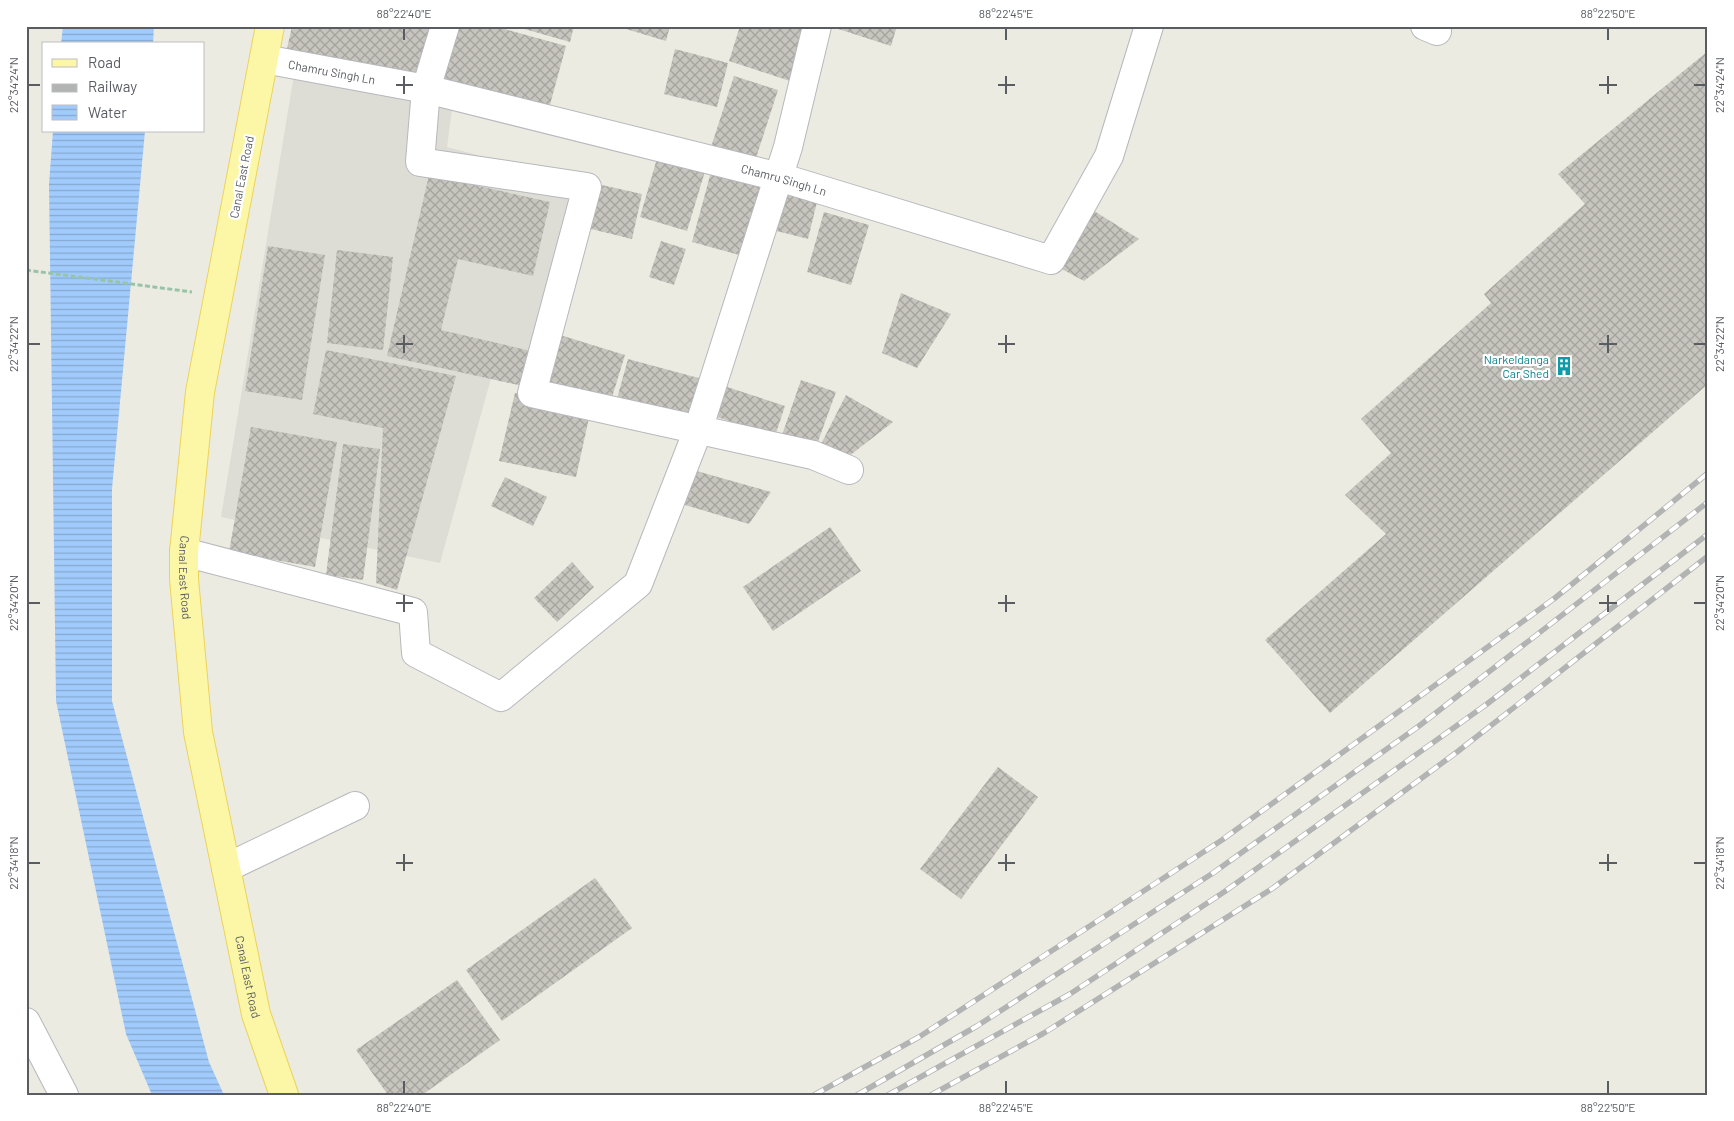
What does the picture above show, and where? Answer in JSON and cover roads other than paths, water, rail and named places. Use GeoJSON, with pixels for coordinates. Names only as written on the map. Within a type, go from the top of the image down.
{"type":"FeatureCollection","features":[{"type":"Feature","properties":{"kind":"main road","name":"Canal East Road"},"geometry":{"type":"LineString","coordinates":[[270,26],[200,392],[184,552],[184,579],[198,732],[256,1014],[284,1095]]}},
{"type":"Feature","properties":{"kind":"street"},"geometry":{"type":"LineString","coordinates":[[445,26],[426,89],[420,162],[586,187],[532,393],[813,455],[849,470]]}},
{"type":"Feature","properties":{"kind":"street"},"geometry":{"type":"LineString","coordinates":[[184,552],[413,612],[416,653],[501,697],[638,584],[698,430],[788,147],[817,26]]}},
{"type":"Feature","properties":{"kind":"street","name":"Chamru Singh Ln"},"geometry":{"type":"LineString","coordinates":[[264,59],[426,89],[778,177],[1051,260],[1109,156],[1149,26]]}},
{"type":"Feature","properties":{"kind":"street"},"geometry":{"type":"LineString","coordinates":[[226,868],[355,806]]}},
{"type":"Feature","properties":{"kind":"street"},"geometry":{"type":"LineString","coordinates":[[26,1022],[64,1095]]}},
{"type":"Feature","properties":{"kind":"water"},"geometry":{"type":"Polygon","coordinates":[[[63,26],[154,26],[153,42],[61,42],[63,26]]]}},
{"type":"Feature","properties":{"kind":"water"},"geometry":{"type":"Polygon","coordinates":[[[53,132],[145,132],[112,489],[112,701],[209,1062],[224,1095],[152,1095],[126,1034],[56,701],[49,184],[53,132]]]}},
{"type":"Feature","properties":{"kind":"railway"},"geometry":{"type":"LineString","coordinates":[[814,1095],[919,1037],[1222,840],[1555,598],[1708,473]]}},
{"type":"Feature","properties":{"kind":"railway"},"geometry":{"type":"LineString","coordinates":[[857,1095],[977,1026],[1213,873],[1419,726],[1708,502]]}},
{"type":"Feature","properties":{"kind":"railway"},"geometry":{"type":"LineString","coordinates":[[888,1095],[1070,994],[1224,892],[1487,704],[1708,534]]}},
{"type":"Feature","properties":{"kind":"railway"},"geometry":{"type":"LineString","coordinates":[[931,1095],[1044,1033],[1273,888],[1457,752],[1708,556]]}},
{"type":"Feature","properties":{"kind":"place","name":"Narkeldanga Car Shed"},"geometry":{"type":"Point","coordinates":[1564,366]}}]}
